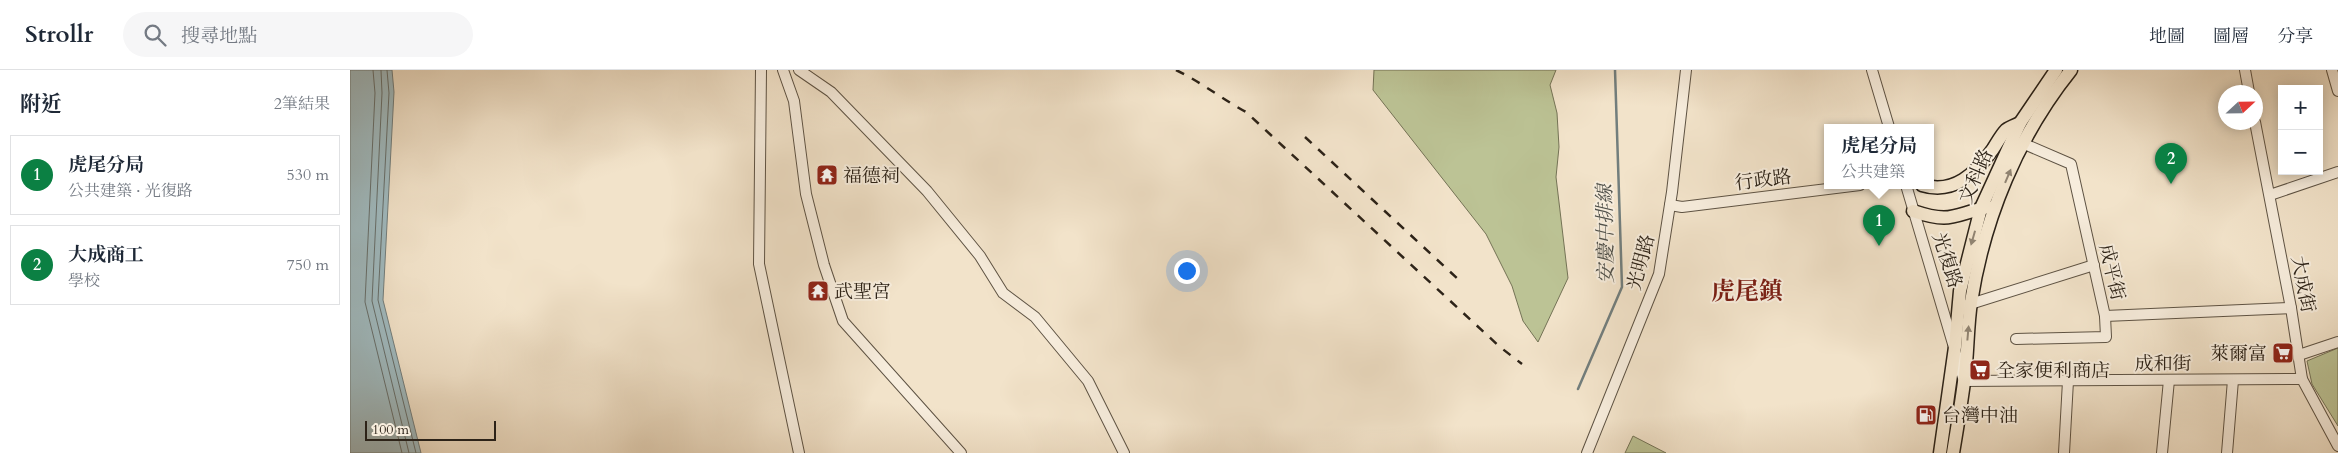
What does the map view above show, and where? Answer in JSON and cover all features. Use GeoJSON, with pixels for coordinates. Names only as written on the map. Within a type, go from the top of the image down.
{"type":"FeatureCollection","features":[{"type":"Feature","properties":{"kind":"main road","name":"文科路"},"geometry":{"type":"LineString","coordinates":[[1964,381],[1964,306],[1961,285],[1981,208],[2020,123],[2056,70]]}},
{"type":"Feature","properties":{"kind":"main road","name":"文科路"},"geometry":{"type":"LineString","coordinates":[[1955,346],[1964,306],[1996,205],[2022,143],[2043,109],[2071,70]]}},
{"type":"Feature","properties":{"kind":"main road"},"geometry":{"type":"LineString","coordinates":[[1934,187],[1948,186],[1964,181],[1980,167],[2006,130],[2020,123]]}},
{"type":"Feature","properties":{"kind":"main road"},"geometry":{"type":"LineString","coordinates":[[1913,212],[1933,218],[1946,219],[1996,205]]}},
{"type":"Feature","properties":{"kind":"main road","name":"光復路"},"geometry":{"type":"LineString","coordinates":[[1940,453],[1955,346]]}},
{"type":"Feature","properties":{"kind":"main road","name":"光復路"},"geometry":{"type":"LineString","coordinates":[[1953,453],[1964,381]]}},
{"type":"Feature","properties":{"kind":"street"},"geometry":{"type":"LineString","coordinates":[[761,70],[759,264],[800,453]]}},
{"type":"Feature","properties":{"kind":"street"},"geometry":{"type":"LineString","coordinates":[[783,70],[794,101],[806,194],[824,265],[843,321],[961,453]]}},
{"type":"Feature","properties":{"kind":"street"},"geometry":{"type":"LineString","coordinates":[[800,70],[831,92],[927,191],[980,256],[1003,293],[1035,317],[1088,382],[1124,453]]}},
{"type":"Feature","properties":{"kind":"street","name":"光明路"},"geometry":{"type":"LineString","coordinates":[[1587,453],[1659,274],[1670,205],[1686,70]]}},
{"type":"Feature","properties":{"kind":"street"},"geometry":{"type":"LineString","coordinates":[[1872,70],[1888,124]]}},
{"type":"Feature","properties":{"kind":"street"},"geometry":{"type":"LineString","coordinates":[[2245,70],[2248,85]]}},
{"type":"Feature","properties":{"kind":"street"},"geometry":{"type":"LineString","coordinates":[[2332,70],[2338,91]]}},
{"type":"Feature","properties":{"kind":"street","name":"大成街"},"geometry":{"type":"LineString","coordinates":[[2257,130],[2291,308],[2302,379],[2338,446]]}},
{"type":"Feature","properties":{"kind":"street","name":"成平街"},"geometry":{"type":"LineString","coordinates":[[2022,143],[2070,164],[2105,316],[2291,308]]}},
{"type":"Feature","properties":{"kind":"street"},"geometry":{"type":"LineString","coordinates":[[2270,195],[2338,172]]}},
{"type":"Feature","properties":{"kind":"street","name":"行政路"},"geometry":{"type":"LineString","coordinates":[[1670,205],[1682,207],[1828,189]]}},
{"type":"Feature","properties":{"kind":"street","name":"光復路"},"geometry":{"type":"LineString","coordinates":[[1907,189],[1964,381]]}},
{"type":"Feature","properties":{"kind":"street"},"geometry":{"type":"LineString","coordinates":[[1945,312],[2094,265]]}},
{"type":"Feature","properties":{"kind":"street"},"geometry":{"type":"LineString","coordinates":[[2016,339],[2106,337],[2105,316]]}},
{"type":"Feature","properties":{"kind":"street"},"geometry":{"type":"LineString","coordinates":[[2299,355],[2338,342]]}},
{"type":"Feature","properties":{"kind":"street","name":"成和街"},"geometry":{"type":"LineString","coordinates":[[1964,381],[2302,379]]}},
{"type":"Feature","properties":{"kind":"street"},"geometry":{"type":"LineString","coordinates":[[2162,453],[2169,380]]}},
{"type":"Feature","properties":{"kind":"street"},"geometry":{"type":"LineString","coordinates":[[2227,453],[2233,380]]}},
{"type":"Feature","properties":{"kind":"street"},"geometry":{"type":"LineString","coordinates":[[2064,453],[2068,381]]}},
{"type":"Feature","properties":{"kind":"green space"},"geometry":{"type":"Polygon","coordinates":[[[1374,70],[1556,70],[1550,85],[1557,113],[1559,147],[1556,177],[1568,278],[1538,342],[1523,321],[1512,286],[1486,234],[1373,90],[1374,70]]]}},
{"type":"Feature","properties":{"kind":"green space"},"geometry":{"type":"Polygon","coordinates":[[[2338,348],[2338,426],[2312,384],[2307,361],[2338,348]]]}},
{"type":"Feature","properties":{"kind":"green space"},"geometry":{"type":"Polygon","coordinates":[[[1633,436],[1666,453],[1625,453],[1633,436]]]}},
{"type":"Feature","properties":{"kind":"water"},"geometry":{"type":"Polygon","coordinates":[[[350,70],[392,70],[394,92],[383,300],[421,453],[350,453],[350,70]]]}},
{"type":"Feature","properties":{"kind":"waterway","name":"安慶中排線"},"geometry":{"type":"LineString","coordinates":[[1578,389],[1622,287],[1615,70]]}},
{"type":"Feature","properties":{"kind":"railway"},"geometry":{"type":"LineString","coordinates":[[1176,70],[1246,112],[1500,347],[1522,364]]}},
{"type":"Feature","properties":{"kind":"railway"},"geometry":{"type":"LineString","coordinates":[[1305,137],[1459,280]]}},
{"type":"Feature","properties":{"kind":"place","name":"福德祠"},"geometry":{"type":"Point","coordinates":[827,175]}},
{"type":"Feature","properties":{"kind":"place","name":"大成商工"},"geometry":{"type":"Point","coordinates":[2171,184]}},
{"type":"Feature","properties":{"kind":"place","name":"虎尾分局"},"geometry":{"type":"Point","coordinates":[1879,246]}},
{"type":"Feature","properties":{"kind":"place","name":"武聖宮"},"geometry":{"type":"Point","coordinates":[818,291]}},
{"type":"Feature","properties":{"kind":"place","name":"萊爾富"},"geometry":{"type":"Point","coordinates":[2283,353]}},
{"type":"Feature","properties":{"kind":"place","name":"全家便利商店"},"geometry":{"type":"Point","coordinates":[1980,370]}},
{"type":"Feature","properties":{"kind":"place","name":"台灣中油"},"geometry":{"type":"Point","coordinates":[1926,415]}},
{"type":"Feature","properties":{"kind":"district","name":"虎尾鎮"},"geometry":{"type":"Point","coordinates":[1747,291]}}]}
